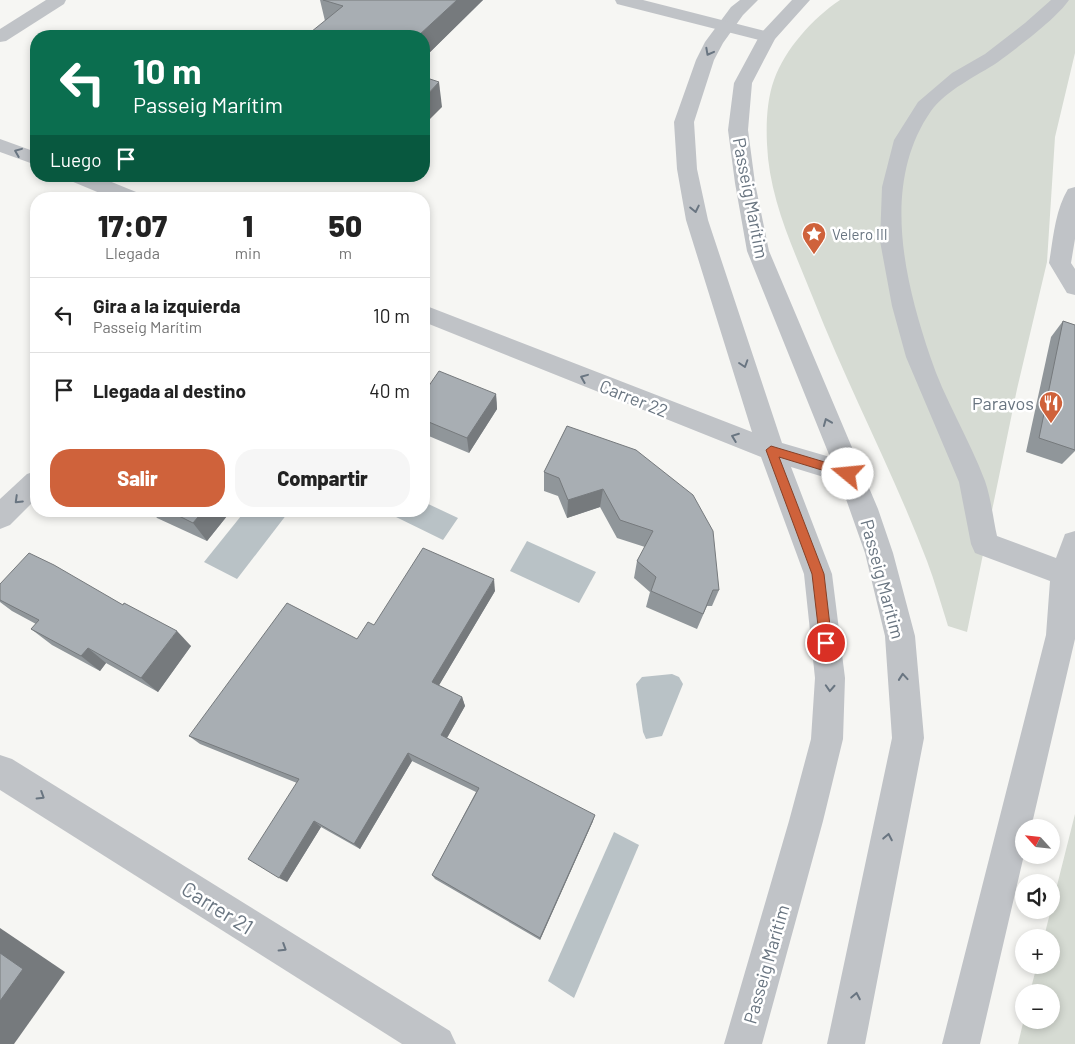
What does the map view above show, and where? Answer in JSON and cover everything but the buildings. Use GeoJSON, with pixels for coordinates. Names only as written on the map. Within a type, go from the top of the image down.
{"type":"FeatureCollection","features":[{"type":"Feature","properties":{"kind":"street"},"geometry":{"type":"LineString","coordinates":[[0,37],[58,0]]}},
{"type":"Feature","properties":{"kind":"street"},"geometry":{"type":"LineString","coordinates":[[623,0],[768,37]]}},
{"type":"Feature","properties":{"kind":"street","name":"Passeig Marítim"},"geometry":{"type":"LineString","coordinates":[[743,1044],[806,821],[826,739],[830,678],[818,574],[771,450],[697,220],[687,169],[684,122],[704,60],[714,42],[738,11],[750,0]]}},
{"type":"Feature","properties":{"kind":"street","name":"Passeig Marítim"},"geometry":{"type":"LineString","coordinates":[[802,0],[768,37],[743,83],[738,130],[745,183],[758,251],[864,509],[879,553],[900,636],[908,738],[846,1044]]}},
{"type":"Feature","properties":{"kind":"street"},"geometry":{"type":"LineString","coordinates":[[1061,0],[1030,28],[991,58],[958,77],[925,106],[904,140],[892,187],[891,241],[904,306],[918,357],[972,482],[985,544],[1065,574]]}},
{"type":"Feature","properties":{"kind":"street"},"geometry":{"type":"LineString","coordinates":[[0,144],[30,156]]}},
{"type":"Feature","properties":{"kind":"street"},"geometry":{"type":"LineString","coordinates":[[93,182],[117,192]]}},
{"type":"Feature","properties":{"kind":"street"},"geometry":{"type":"LineString","coordinates":[[1075,194],[1066,222],[1060,263],[1075,287]]}},
{"type":"Feature","properties":{"kind":"street","name":"Carrer 22"},"geometry":{"type":"LineString","coordinates":[[430,315],[649,404],[771,450],[848,474]]}},
{"type":"Feature","properties":{"kind":"street"},"geometry":{"type":"LineString","coordinates":[[0,517],[30,488]]}},
{"type":"Feature","properties":{"kind":"street"},"geometry":{"type":"LineString","coordinates":[[961,1044],[1060,635],[1065,574],[1075,544]]}},
{"type":"Feature","properties":{"kind":"street","name":"Carrer 21"},"geometry":{"type":"LineString","coordinates":[[0,770],[437,1044]]}},
{"type":"Feature","properties":{"kind":"shaded area"},"geometry":{"type":"Polygon","coordinates":[[[840,0],[1075,0],[1075,53],[1055,137],[1047,262],[1017,389],[967,632],[948,626],[930,569],[914,528],[827,331],[783,223],[772,184],[767,128],[768,103],[774,80],[785,57],[801,35],[840,0]]]}},
{"type":"Feature","properties":{"kind":"shaded area"},"geometry":{"type":"Polygon","coordinates":[[[430,505],[458,518],[443,540],[396,517],[430,517],[430,505]]]}},
{"type":"Feature","properties":{"kind":"shaded area"},"geometry":{"type":"Polygon","coordinates":[[[240,517],[285,517],[237,579],[204,562],[240,517]]]}},
{"type":"Feature","properties":{"kind":"shaded area"},"geometry":{"type":"Polygon","coordinates":[[[527,541],[596,572],[579,603],[510,571],[527,541]]]}},
{"type":"Feature","properties":{"kind":"shaded area"},"geometry":{"type":"Polygon","coordinates":[[[672,674],[679,677],[683,684],[662,736],[646,739],[643,732],[636,684],[642,677],[672,674]]]}},
{"type":"Feature","properties":{"kind":"shaded area"},"geometry":{"type":"Polygon","coordinates":[[[1075,814],[1075,1044],[1018,1044],[1022,1029],[1060,1029],[1060,984],[1032,984],[1035,974],[1060,974],[1060,929],[1046,929],[1049,919],[1060,919],[1060,874],[1075,814]]]}},
{"type":"Feature","properties":{"kind":"shaded area"},"geometry":{"type":"Polygon","coordinates":[[[614,832],[639,845],[574,998],[548,981],[614,832]]]}},
{"type":"Feature","properties":{"kind":"place","name":"Velero III"},"geometry":{"type":"Point","coordinates":[814,255]}},
{"type":"Feature","properties":{"kind":"place","name":"Paravos"},"geometry":{"type":"Point","coordinates":[1051,424]}},
{"type":"Feature","properties":{"kind":"route"},"geometry":{"type":"LineString","coordinates":[[826,643],[818,574],[771,450],[848,474]]}}]}
